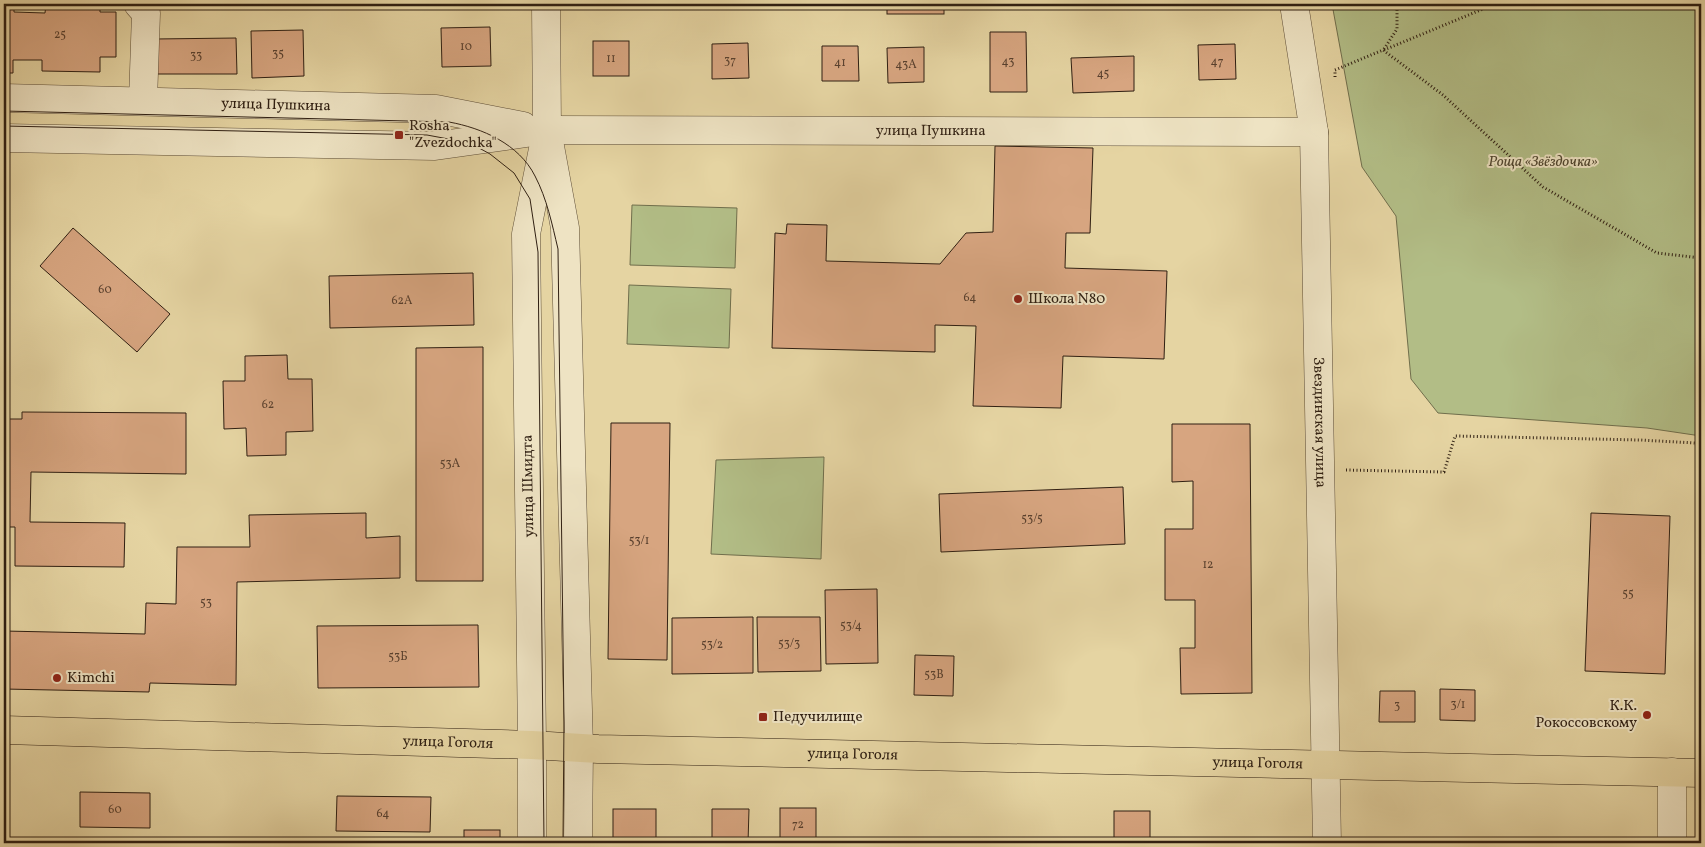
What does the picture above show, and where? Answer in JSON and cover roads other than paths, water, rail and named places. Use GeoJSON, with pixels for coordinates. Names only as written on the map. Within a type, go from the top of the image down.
{"type":"FeatureCollection","features":[{"type":"Feature","properties":{"kind":"main road","name":"улица Гоголя"},"geometry":{"type":"LineString","coordinates":[[4,730],[532,745],[579,748],[1701,773]]}},
{"type":"Feature","properties":{"kind":"street"},"geometry":{"type":"LineString","coordinates":[[138,4],[146,13],[143,101]]}},
{"type":"Feature","properties":{"kind":"street","name":"улица Шмидта"},"geometry":{"type":"LineString","coordinates":[[546,4],[547,130],[565,228],[579,748],[578,843]]}},
{"type":"Feature","properties":{"kind":"street","name":"Звездинская улица"},"geometry":{"type":"LineString","coordinates":[[1294,4],[1314,132],[1327,843]]}},
{"type":"Feature","properties":{"kind":"street","name":"улица Пушкина"},"geometry":{"type":"LineString","coordinates":[[4,98],[436,109],[547,130]]}},
{"type":"Feature","properties":{"kind":"street","name":"улица Пушкина"},"geometry":{"type":"LineString","coordinates":[[4,138],[435,146],[547,130],[1314,132]]}},
{"type":"Feature","properties":{"kind":"street","name":"улица Шмидта"},"geometry":{"type":"LineString","coordinates":[[532,843],[526,234],[547,130]]}},
{"type":"Feature","properties":{"kind":"street"},"geometry":{"type":"LineString","coordinates":[[1672,772],[1672,843]]}},
{"type":"Feature","properties":{"kind":"tram line"},"geometry":{"type":"LineString","coordinates":[[4,111],[449,122],[474,128],[498,139],[509,146],[528,165],[543,194],[558,249],[564,722],[563,843]]}},
{"type":"Feature","properties":{"kind":"tram line"},"geometry":{"type":"LineString","coordinates":[[4,126],[427,135],[470,143],[490,154],[514,173],[530,199],[538,252],[544,843]]}},
{"type":"Feature","properties":{"kind":"place","name":"Rosha \"Zvezdochka\""},"geometry":{"type":"Point","coordinates":[399,135]}},
{"type":"Feature","properties":{"kind":"place","name":"Школа N80"},"geometry":{"type":"Point","coordinates":[1018,299]}},
{"type":"Feature","properties":{"kind":"place","name":"Kimchi"},"geometry":{"type":"Point","coordinates":[57,678]}},
{"type":"Feature","properties":{"kind":"place","name":"К.К. Рокоссовскому"},"geometry":{"type":"Point","coordinates":[1647,715]}},
{"type":"Feature","properties":{"kind":"place","name":"Педучилище"},"geometry":{"type":"Point","coordinates":[763,717]}},
{"type":"Feature","properties":{"kind":"park label","name":"Роща «Звёздочка»"},"geometry":{"type":"Point","coordinates":[1543,162]}}]}
